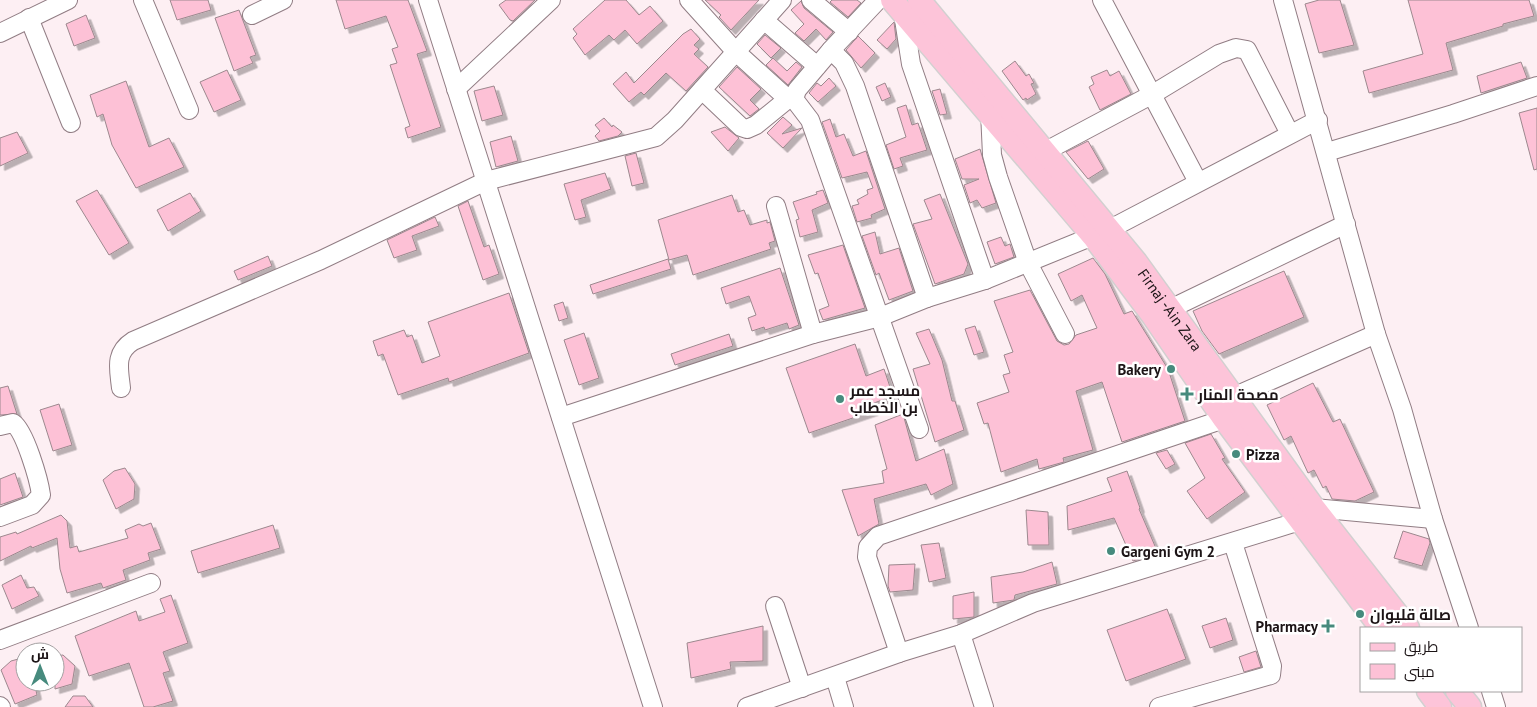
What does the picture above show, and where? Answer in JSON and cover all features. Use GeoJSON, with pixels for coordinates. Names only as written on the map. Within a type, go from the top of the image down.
{"type":"FeatureCollection","features":[{"type":"Feature","properties":{"kind":"main road","name":"Firnaj -Ain Zara"},"geometry":{"type":"LineString","coordinates":[[904,4],[990,112],[1102,232],[1170,309],[1233,397],[1379,627]]}},
{"type":"Feature","properties":{"kind":"main road","name":"Firnaj -Ain Zara"},"geometry":{"type":"LineString","coordinates":[[904,4],[1046,151],[1102,232],[1153,316],[1224,419],[1407,627]]}},
{"type":"Feature","properties":{"kind":"main road"},"geometry":{"type":"LineString","coordinates":[[1429,692],[1440,707]]}},
{"type":"Feature","properties":{"kind":"main road"},"geometry":{"type":"LineString","coordinates":[[1458,692],[1470,707]]}},
{"type":"Feature","properties":{"kind":"street"},"geometry":{"type":"LineString","coordinates":[[0,33],[68,0]]}},
{"type":"Feature","properties":{"kind":"street"},"geometry":{"type":"LineString","coordinates":[[143,0],[189,110]]}},
{"type":"Feature","properties":{"kind":"street"},"geometry":{"type":"LineString","coordinates":[[252,14],[283,0]]}},
{"type":"Feature","properties":{"kind":"street"},"geometry":{"type":"LineString","coordinates":[[428,0],[653,707]]}},
{"type":"Feature","properties":{"kind":"street"},"geometry":{"type":"LineString","coordinates":[[456,89],[551,0]]}},
{"type":"Feature","properties":{"kind":"street"},"geometry":{"type":"LineString","coordinates":[[689,0],[736,52],[794,99],[810,120],[919,429]]}},
{"type":"Feature","properties":{"kind":"street"},"geometry":{"type":"LineString","coordinates":[[121,388],[118,361],[126,346],[133,342],[321,260],[486,181],[656,137],[702,90],[782,0]]}},
{"type":"Feature","properties":{"kind":"street"},"geometry":{"type":"LineString","coordinates":[[810,0],[849,32]]}},
{"type":"Feature","properties":{"kind":"street"},"geometry":{"type":"LineString","coordinates":[[702,90],[741,127],[747,129],[756,125],[791,97],[831,50],[878,0]]}},
{"type":"Feature","properties":{"kind":"street"},"geometry":{"type":"LineString","coordinates":[[1102,0],[1198,182]]}},
{"type":"Feature","properties":{"kind":"street"},"geometry":{"type":"LineString","coordinates":[[1283,0],[1327,152],[1376,334],[1402,409],[1433,519],[1470,627]]}},
{"type":"Feature","properties":{"kind":"street"},"geometry":{"type":"LineString","coordinates":[[904,4],[911,64],[985,280]]}},
{"type":"Feature","properties":{"kind":"street"},"geometry":{"type":"LineString","coordinates":[[28,18],[71,123]]}},
{"type":"Feature","properties":{"kind":"street"},"geometry":{"type":"LineString","coordinates":[[764,20],[817,66]]}},
{"type":"Feature","properties":{"kind":"street"},"geometry":{"type":"LineString","coordinates":[[1046,151],[1153,94],[1219,54],[1236,48],[1246,50],[1290,134]]}},
{"type":"Feature","properties":{"kind":"street"},"geometry":{"type":"LineString","coordinates":[[831,50],[844,63],[855,86],[927,298]]}},
{"type":"Feature","properties":{"kind":"street"},"geometry":{"type":"LineString","coordinates":[[1327,152],[1453,114],[1537,86]]}},
{"type":"Feature","properties":{"kind":"street"},"geometry":{"type":"LineString","coordinates":[[990,112],[992,155],[996,170],[1028,263],[1065,334]]}},
{"type":"Feature","properties":{"kind":"street"},"geometry":{"type":"LineString","coordinates":[[561,417],[813,334],[880,316],[927,298],[985,280],[1102,232],[1318,120]]}},
{"type":"Feature","properties":{"kind":"street"},"geometry":{"type":"LineString","coordinates":[[776,206],[813,334]]}},
{"type":"Feature","properties":{"kind":"street"},"geometry":{"type":"LineString","coordinates":[[1170,309],[1346,224]]}},
{"type":"Feature","properties":{"kind":"street"},"geometry":{"type":"LineString","coordinates":[[1233,397],[1376,334]]}},
{"type":"Feature","properties":{"kind":"street"},"geometry":{"type":"LineString","coordinates":[[899,653],[866,553],[870,543],[878,536],[1224,419]]}},
{"type":"Feature","properties":{"kind":"street"},"geometry":{"type":"LineString","coordinates":[[0,426],[13,423],[20,430],[38,478],[41,495],[32,505],[0,517]]}},
{"type":"Feature","properties":{"kind":"street"},"geometry":{"type":"LineString","coordinates":[[747,707],[899,653],[961,634],[1033,603],[1233,542],[1307,515],[1433,519]]}},
{"type":"Feature","properties":{"kind":"street"},"geometry":{"type":"LineString","coordinates":[[1159,707],[1271,675],[1272,666],[1233,542]]}},
{"type":"Feature","properties":{"kind":"street"},"geometry":{"type":"LineString","coordinates":[[0,640],[151,583]]}},
{"type":"Feature","properties":{"kind":"street"},"geometry":{"type":"LineString","coordinates":[[775,606],[802,688]]}},
{"type":"Feature","properties":{"kind":"street"},"geometry":{"type":"LineString","coordinates":[[961,634],[984,707]]}},
{"type":"Feature","properties":{"kind":"street"},"geometry":{"type":"LineString","coordinates":[[835,677],[844,707]]}},
{"type":"Feature","properties":{"kind":"street"},"geometry":{"type":"LineString","coordinates":[[1491,692],[1496,707]]}},
{"type":"Feature","properties":{"kind":"building"},"geometry":{"type":"Polygon","coordinates":[[[170,0],[208,0],[211,10],[177,20],[170,0]]]}},
{"type":"Feature","properties":{"kind":"building"},"geometry":{"type":"Polygon","coordinates":[[[336,0],[408,0],[427,51],[417,54],[441,127],[408,138],[405,128],[410,126],[390,65],[397,63],[392,49],[398,47],[386,16],[345,29],[336,0]]]}},
{"type":"Feature","properties":{"kind":"building"},"geometry":{"type":"Polygon","coordinates":[[[506,0],[535,0],[513,21],[510,20],[499,5],[506,0]]]}},
{"type":"Feature","properties":{"kind":"building"},"geometry":{"type":"Polygon","coordinates":[[[605,0],[626,0],[639,15],[650,6],[663,21],[637,44],[625,30],[614,40],[609,35],[585,55],[573,38],[577,34],[573,29],[605,0]]]}},
{"type":"Feature","properties":{"kind":"building"},"geometry":{"type":"Polygon","coordinates":[[[705,0],[759,0],[731,30],[719,17],[721,15],[705,0]]]}},
{"type":"Feature","properties":{"kind":"building"},"geometry":{"type":"Polygon","coordinates":[[[832,0],[857,0],[861,3],[848,17],[830,2],[832,0]]]}},
{"type":"Feature","properties":{"kind":"building"},"geometry":{"type":"Polygon","coordinates":[[[1319,0],[1340,0],[1354,45],[1319,53],[1305,4],[1319,0]]]}},
{"type":"Feature","properties":{"kind":"building"},"geometry":{"type":"Polygon","coordinates":[[[1408,0],[1529,0],[1534,16],[1446,43],[1453,70],[1369,93],[1363,71],[1423,54],[1408,0]]]}},
{"type":"Feature","properties":{"kind":"building"},"geometry":{"type":"Polygon","coordinates":[[[801,1],[804,8],[833,32],[826,40],[816,29],[804,41],[795,33],[804,24],[791,10],[801,1]]]}},
{"type":"Feature","properties":{"kind":"building"},"geometry":{"type":"Polygon","coordinates":[[[239,10],[256,55],[250,57],[253,63],[234,71],[215,18],[239,10]]]}},
{"type":"Feature","properties":{"kind":"building"},"geometry":{"type":"Polygon","coordinates":[[[86,15],[95,38],[74,46],[66,24],[86,15]]]}},
{"type":"Feature","properties":{"kind":"building"},"geometry":{"type":"Polygon","coordinates":[[[894,22],[896,39],[887,49],[877,40],[894,22]]]}},
{"type":"Feature","properties":{"kind":"building"},"geometry":{"type":"Polygon","coordinates":[[[691,29],[700,39],[694,45],[699,49],[694,54],[708,67],[686,91],[666,73],[644,95],[641,92],[629,102],[613,84],[626,72],[634,83],[683,34],[691,29]]]}},
{"type":"Feature","properties":{"kind":"building"},"geometry":{"type":"Polygon","coordinates":[[[765,35],[781,48],[771,58],[757,44],[765,35]]]}},
{"type":"Feature","properties":{"kind":"building"},"geometry":{"type":"Polygon","coordinates":[[[858,36],[875,53],[861,68],[846,50],[858,36]]]}},
{"type":"Feature","properties":{"kind":"building"},"geometry":{"type":"Polygon","coordinates":[[[773,58],[787,71],[796,62],[802,67],[788,85],[766,65],[773,58]]]}},
{"type":"Feature","properties":{"kind":"building"},"geometry":{"type":"Polygon","coordinates":[[[1015,61],[1026,76],[1029,74],[1034,83],[1031,84],[1036,94],[1027,100],[1026,98],[1023,100],[1002,71],[1015,61]]]}},
{"type":"Feature","properties":{"kind":"building"},"geometry":{"type":"Polygon","coordinates":[[[1521,62],[1527,78],[1481,93],[1477,76],[1521,62]]]}},
{"type":"Feature","properties":{"kind":"building"},"geometry":{"type":"Polygon","coordinates":[[[737,67],[761,89],[750,100],[759,109],[750,116],[719,87],[737,67]]]}},
{"type":"Feature","properties":{"kind":"building"},"geometry":{"type":"Polygon","coordinates":[[[227,70],[241,100],[214,112],[200,82],[227,70]]]}},
{"type":"Feature","properties":{"kind":"building"},"geometry":{"type":"Polygon","coordinates":[[[1107,70],[1110,76],[1119,71],[1131,94],[1100,110],[1089,87],[1094,84],[1091,77],[1107,70]]]}},
{"type":"Feature","properties":{"kind":"building"},"geometry":{"type":"Polygon","coordinates":[[[829,78],[836,86],[818,102],[809,93],[817,83],[821,86],[829,78]]]}},
{"type":"Feature","properties":{"kind":"building"},"geometry":{"type":"Polygon","coordinates":[[[126,81],[149,147],[169,138],[184,167],[136,188],[112,145],[103,114],[97,117],[90,95],[126,81]]]}},
{"type":"Feature","properties":{"kind":"building"},"geometry":{"type":"Polygon","coordinates":[[[885,83],[891,97],[882,101],[876,87],[885,83]]]}},
{"type":"Feature","properties":{"kind":"building"},"geometry":{"type":"Polygon","coordinates":[[[494,86],[503,115],[482,121],[474,91],[494,86]]]}},
{"type":"Feature","properties":{"kind":"building"},"geometry":{"type":"Polygon","coordinates":[[[940,89],[947,114],[940,115],[932,91],[940,89]]]}},
{"type":"Feature","properties":{"kind":"building"},"geometry":{"type":"Polygon","coordinates":[[[906,105],[912,125],[918,123],[927,150],[900,158],[903,166],[894,169],[886,145],[906,137],[897,108],[906,105]]]}},
{"type":"Feature","properties":{"kind":"building"},"geometry":{"type":"Polygon","coordinates":[[[1537,108],[1537,169],[1534,170],[1519,113],[1537,108]]]}},
{"type":"Feature","properties":{"kind":"building"},"geometry":{"type":"Polygon","coordinates":[[[783,117],[792,125],[782,134],[802,128],[783,148],[767,133],[783,117]]]}},
{"type":"Feature","properties":{"kind":"building"},"geometry":{"type":"Polygon","coordinates":[[[604,118],[612,127],[613,125],[622,132],[618,136],[599,141],[595,136],[600,131],[595,125],[604,118]]]}},
{"type":"Feature","properties":{"kind":"building"},"geometry":{"type":"Polygon","coordinates":[[[830,119],[836,137],[844,134],[853,156],[866,151],[885,209],[871,215],[872,218],[857,222],[852,206],[859,204],[857,200],[868,194],[867,190],[873,188],[867,172],[842,178],[822,122],[830,119]]]}},
{"type":"Feature","properties":{"kind":"building"},"geometry":{"type":"Polygon","coordinates":[[[725,127],[739,138],[728,151],[711,132],[725,127]]]}},
{"type":"Feature","properties":{"kind":"building"},"geometry":{"type":"Polygon","coordinates":[[[17,132],[28,153],[0,166],[0,138],[17,132]]]}},
{"type":"Feature","properties":{"kind":"building"},"geometry":{"type":"Polygon","coordinates":[[[511,136],[518,161],[496,167],[490,142],[511,136]]]}},
{"type":"Feature","properties":{"kind":"building"},"geometry":{"type":"Polygon","coordinates":[[[1088,141],[1104,169],[1088,179],[1066,152],[1088,141]]]}},
{"type":"Feature","properties":{"kind":"building"},"geometry":{"type":"Polygon","coordinates":[[[980,149],[996,203],[982,208],[977,200],[970,203],[964,185],[979,179],[962,179],[955,159],[980,149]]]}},
{"type":"Feature","properties":{"kind":"building"},"geometry":{"type":"Polygon","coordinates":[[[636,153],[644,183],[632,186],[625,156],[636,153]]]}},
{"type":"Feature","properties":{"kind":"building"},"geometry":{"type":"Polygon","coordinates":[[[605,173],[611,189],[581,200],[586,217],[575,220],[564,184],[605,173]]]}},
{"type":"Feature","properties":{"kind":"building"},"geometry":{"type":"Polygon","coordinates":[[[97,190],[129,243],[109,255],[76,201],[97,190]]]}},
{"type":"Feature","properties":{"kind":"building"},"geometry":{"type":"Polygon","coordinates":[[[823,190],[828,203],[812,210],[818,232],[800,237],[796,220],[799,219],[793,202],[823,190]]]}},
{"type":"Feature","properties":{"kind":"building"},"geometry":{"type":"Polygon","coordinates":[[[190,193],[201,211],[168,231],[157,210],[190,193]]]}},
{"type":"Feature","properties":{"kind":"building"},"geometry":{"type":"Polygon","coordinates":[[[940,194],[968,264],[964,274],[935,284],[913,224],[932,219],[924,200],[940,194]]]}},
{"type":"Feature","properties":{"kind":"building"},"geometry":{"type":"Polygon","coordinates":[[[732,195],[738,212],[744,210],[750,225],[767,220],[767,223],[770,222],[775,241],[769,243],[771,249],[693,275],[687,255],[669,260],[658,220],[732,195]]]}},
{"type":"Feature","properties":{"kind":"building"},"geometry":{"type":"Polygon","coordinates":[[[468,201],[484,247],[489,245],[499,274],[483,280],[458,206],[468,201]]]}},
{"type":"Feature","properties":{"kind":"building"},"geometry":{"type":"Polygon","coordinates":[[[435,217],[439,226],[412,236],[417,250],[394,258],[387,240],[435,217]]]}},
{"type":"Feature","properties":{"kind":"building"},"geometry":{"type":"Polygon","coordinates":[[[875,232],[880,254],[899,248],[913,291],[889,300],[879,273],[876,275],[862,236],[875,232]]]}},
{"type":"Feature","properties":{"kind":"building"},"geometry":{"type":"Polygon","coordinates":[[[1001,237],[1005,246],[1010,244],[1014,257],[995,264],[987,242],[1001,237]]]}},
{"type":"Feature","properties":{"kind":"building"},"geometry":{"type":"Polygon","coordinates":[[[843,245],[865,308],[823,320],[819,310],[829,306],[818,273],[815,274],[808,255],[843,245]]]}},
{"type":"Feature","properties":{"kind":"building"},"geometry":{"type":"Polygon","coordinates":[[[268,256],[272,266],[238,280],[234,271],[268,256]]]}},
{"type":"Feature","properties":{"kind":"building"},"geometry":{"type":"Polygon","coordinates":[[[1093,258],[1105,274],[1124,314],[1132,311],[1168,369],[1185,421],[1122,442],[1102,382],[1076,391],[1093,450],[1063,458],[1064,462],[1039,469],[1037,459],[1001,472],[988,423],[984,424],[977,403],[1009,392],[1003,375],[1010,373],[1004,355],[1013,352],[994,301],[1030,290],[1057,341],[1064,345],[1069,344],[1076,335],[1097,328],[1082,295],[1071,301],[1058,274],[1093,258]]]}},
{"type":"Feature","properties":{"kind":"building"},"geometry":{"type":"Polygon","coordinates":[[[668,259],[671,269],[593,294],[590,285],[668,259]]]}},
{"type":"Feature","properties":{"kind":"building"},"geometry":{"type":"Polygon","coordinates":[[[780,268],[799,325],[789,329],[787,323],[765,330],[764,327],[752,331],[748,318],[756,315],[749,296],[726,304],[721,288],[780,268]]]}},
{"type":"Feature","properties":{"kind":"building"},"geometry":{"type":"Polygon","coordinates":[[[1284,271],[1304,317],[1219,354],[1202,331],[1193,311],[1284,271]]]}},
{"type":"Feature","properties":{"kind":"building"},"geometry":{"type":"Polygon","coordinates":[[[509,293],[529,353],[449,382],[448,378],[398,395],[383,354],[378,356],[373,341],[404,330],[407,337],[412,335],[422,363],[440,356],[428,322],[509,293]]]}},
{"type":"Feature","properties":{"kind":"building"},"geometry":{"type":"Polygon","coordinates":[[[563,302],[568,318],[559,321],[554,305],[563,302]]]}},
{"type":"Feature","properties":{"kind":"building"},"geometry":{"type":"Polygon","coordinates":[[[975,326],[984,352],[974,355],[965,329],[975,326]]]}},
{"type":"Feature","properties":{"kind":"building"},"geometry":{"type":"Polygon","coordinates":[[[929,329],[942,360],[952,401],[955,401],[964,430],[935,442],[913,369],[930,364],[916,333],[929,329]]]}},
{"type":"Feature","properties":{"kind":"building"},"geometry":{"type":"Polygon","coordinates":[[[584,333],[599,378],[579,385],[564,340],[584,333]]]}},
{"type":"Feature","properties":{"kind":"building"},"geometry":{"type":"Polygon","coordinates":[[[729,334],[733,346],[675,365],[671,354],[729,334]]]}},
{"type":"Feature","properties":{"kind":"building"},"geometry":{"type":"Polygon","coordinates":[[[855,344],[866,376],[884,369],[893,396],[874,403],[876,410],[809,433],[786,368],[855,344]]]}},
{"type":"Feature","properties":{"kind":"building"},"geometry":{"type":"Polygon","coordinates":[[[1313,383],[1333,422],[1340,419],[1374,492],[1355,501],[1332,499],[1326,486],[1323,488],[1314,470],[1308,473],[1291,436],[1284,440],[1267,405],[1313,383]]]}},
{"type":"Feature","properties":{"kind":"building"},"geometry":{"type":"Polygon","coordinates":[[[8,386],[17,414],[0,415],[0,388],[8,386]]]}},
{"type":"Feature","properties":{"kind":"building"},"geometry":{"type":"Polygon","coordinates":[[[59,404],[72,445],[53,451],[40,410],[59,404]]]}},
{"type":"Feature","properties":{"kind":"building"},"geometry":{"type":"Polygon","coordinates":[[[903,414],[916,461],[944,449],[953,484],[931,495],[926,484],[874,499],[879,524],[858,536],[842,490],[884,483],[882,471],[887,469],[875,425],[903,414]]]}},
{"type":"Feature","properties":{"kind":"building"},"geometry":{"type":"Polygon","coordinates":[[[1211,434],[1225,458],[1222,459],[1245,492],[1207,519],[1187,491],[1205,478],[1185,443],[1211,434]]]}},
{"type":"Feature","properties":{"kind":"building"},"geometry":{"type":"Polygon","coordinates":[[[1167,450],[1175,464],[1166,469],[1156,453],[1167,450]]]}},
{"type":"Feature","properties":{"kind":"building"},"geometry":{"type":"Polygon","coordinates":[[[125,468],[135,484],[134,499],[116,509],[103,480],[114,471],[125,468]]]}},
{"type":"Feature","properties":{"kind":"building"},"geometry":{"type":"Polygon","coordinates":[[[1127,471],[1139,509],[1158,553],[1133,561],[1114,518],[1068,530],[1067,506],[1112,491],[1107,478],[1127,471]]]}},
{"type":"Feature","properties":{"kind":"building"},"geometry":{"type":"Polygon","coordinates":[[[15,473],[23,497],[0,505],[0,479],[15,473]]]}},
{"type":"Feature","properties":{"kind":"building"},"geometry":{"type":"Polygon","coordinates":[[[1026,510],[1048,512],[1049,545],[1028,545],[1026,510]]]}},
{"type":"Feature","properties":{"kind":"building"},"geometry":{"type":"Polygon","coordinates":[[[61,515],[67,521],[70,548],[77,546],[79,552],[128,538],[125,530],[139,524],[143,526],[151,523],[161,549],[148,553],[150,560],[123,570],[126,580],[103,588],[101,583],[67,593],[60,569],[57,538],[32,548],[31,546],[0,561],[0,537],[16,532],[17,534],[61,515]]]}},
{"type":"Feature","properties":{"kind":"building"},"geometry":{"type":"Polygon","coordinates":[[[273,525],[280,548],[198,573],[191,551],[273,525]]]}},
{"type":"Feature","properties":{"kind":"building"},"geometry":{"type":"Polygon","coordinates":[[[1403,531],[1429,539],[1430,543],[1422,566],[1394,558],[1403,531]]]}},
{"type":"Feature","properties":{"kind":"building"},"geometry":{"type":"Polygon","coordinates":[[[939,543],[946,578],[929,582],[921,545],[939,543]]]}},
{"type":"Feature","properties":{"kind":"building"},"geometry":{"type":"Polygon","coordinates":[[[1052,562],[1057,584],[1015,595],[1014,600],[993,603],[991,577],[1023,572],[1052,562]]]}},
{"type":"Feature","properties":{"kind":"building"},"geometry":{"type":"Polygon","coordinates":[[[915,564],[913,590],[890,592],[888,586],[889,565],[915,564]]]}},
{"type":"Feature","properties":{"kind":"building"},"geometry":{"type":"Polygon","coordinates":[[[21,575],[27,588],[34,587],[39,596],[12,609],[2,585],[21,575]]]}},
{"type":"Feature","properties":{"kind":"building"},"geometry":{"type":"Polygon","coordinates":[[[974,592],[974,617],[953,619],[953,596],[974,592]]]}},
{"type":"Feature","properties":{"kind":"building"},"geometry":{"type":"Polygon","coordinates":[[[171,595],[188,643],[163,652],[170,671],[163,673],[173,701],[153,707],[144,707],[129,663],[89,676],[75,636],[136,611],[139,621],[165,612],[160,599],[171,595]]]}},
{"type":"Feature","properties":{"kind":"building"},"geometry":{"type":"Polygon","coordinates":[[[1167,609],[1186,659],[1126,681],[1107,630],[1167,609]]]}},
{"type":"Feature","properties":{"kind":"building"},"geometry":{"type":"Polygon","coordinates":[[[1226,618],[1233,640],[1210,648],[1202,626],[1226,618]]]}},
{"type":"Feature","properties":{"kind":"building"},"geometry":{"type":"Polygon","coordinates":[[[763,626],[763,661],[730,662],[731,669],[691,678],[687,643],[763,626]]]}},
{"type":"Feature","properties":{"kind":"building"},"geometry":{"type":"Polygon","coordinates":[[[1256,651],[1261,667],[1244,672],[1239,657],[1256,651]]]}},
{"type":"Feature","properties":{"kind":"building"},"geometry":{"type":"Polygon","coordinates":[[[65,657],[75,666],[72,684],[65,686],[65,657]]]}},
{"type":"Feature","properties":{"kind":"building"},"geometry":{"type":"Polygon","coordinates":[[[15,660],[15,692],[36,692],[37,695],[15,704],[1,670],[15,660]]]}},
{"type":"Feature","properties":{"kind":"building"},"geometry":{"type":"Polygon","coordinates":[[[73,696],[85,696],[93,707],[65,707],[73,696]]]}},
{"type":"Feature","properties":{"kind":"place","name":"Bakery"},"geometry":{"type":"Point","coordinates":[1171,369]}},
{"type":"Feature","properties":{"kind":"place","name":"مصحة المنار"},"geometry":{"type":"Point","coordinates":[1187,394]}},
{"type":"Feature","properties":{"kind":"place","name":"مسجد عمر بن الخطاب"},"geometry":{"type":"Point","coordinates":[840,399]}},
{"type":"Feature","properties":{"kind":"place","name":"Pizza"},"geometry":{"type":"Point","coordinates":[1236,454]}},
{"type":"Feature","properties":{"kind":"place","name":"Gargeni Gym 2"},"geometry":{"type":"Point","coordinates":[1111,551]}},
{"type":"Feature","properties":{"kind":"place","name":"صالة قليوان"},"geometry":{"type":"Point","coordinates":[1360,614]}},
{"type":"Feature","properties":{"kind":"place","name":"Pharmacy"},"geometry":{"type":"Point","coordinates":[1328,626]}}]}
